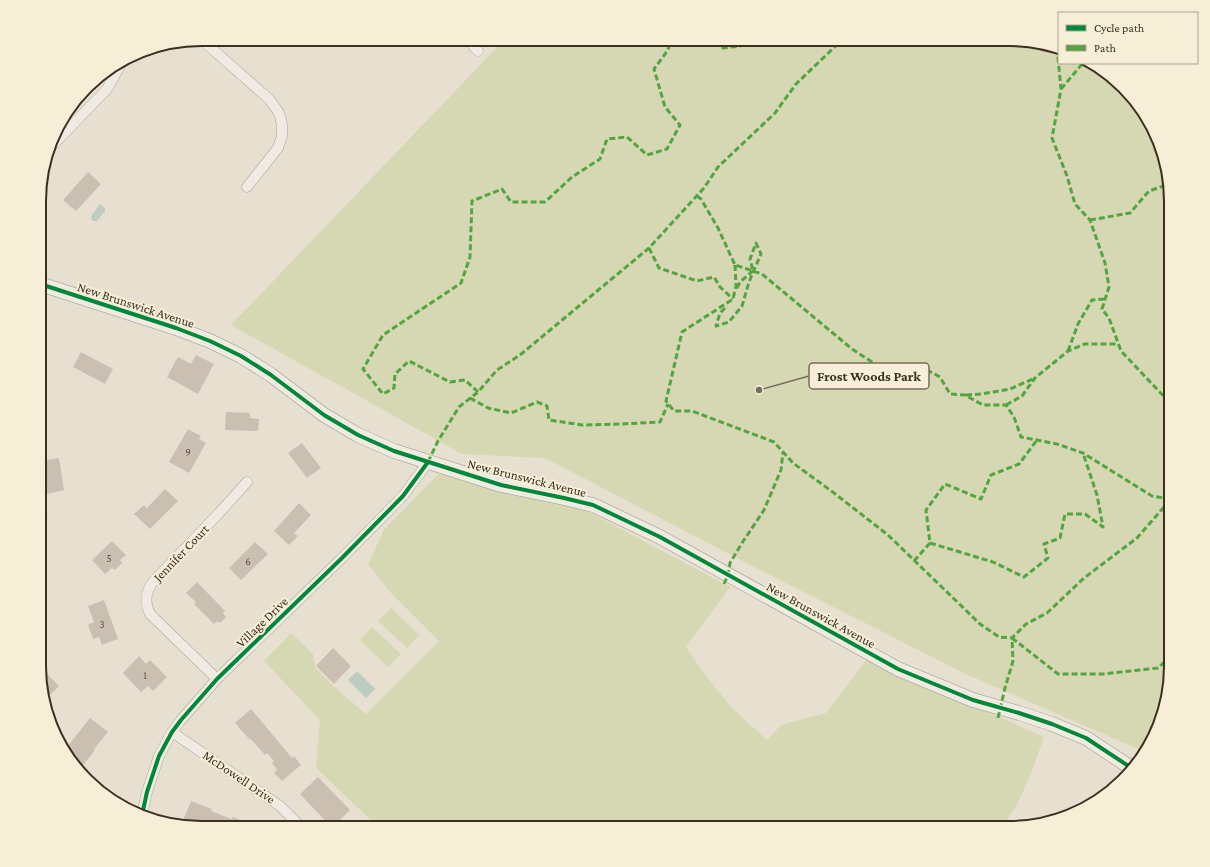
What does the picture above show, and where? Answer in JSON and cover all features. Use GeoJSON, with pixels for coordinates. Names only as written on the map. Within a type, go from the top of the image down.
{"type":"FeatureCollection","features":[{"type":"Feature","properties":{"kind":"street"},"geometry":{"type":"LineString","coordinates":[[209,46],[270,100],[279,113],[282,124],[282,136],[278,148],[247,187]]}},
{"type":"Feature","properties":{"kind":"street"},"geometry":{"type":"LineString","coordinates":[[473,46],[478,51]]}},
{"type":"Feature","properties":{"kind":"street"},"geometry":{"type":"LineString","coordinates":[[60,138],[107,89],[117,71]]}},
{"type":"Feature","properties":{"kind":"street","name":"New Brunswick Avenue"},"geometry":{"type":"LineString","coordinates":[[46,286],[210,341],[241,356],[271,375],[324,415],[358,435],[394,451],[501,485],[593,505],[614,514],[898,669],[973,700],[1052,724],[1086,738],[1128,766]]}},
{"type":"Feature","properties":{"kind":"street","name":"Village Drive"},"geometry":{"type":"LineString","coordinates":[[143,810],[152,772],[159,756],[172,732],[193,705],[403,496],[428,462]]}},
{"type":"Feature","properties":{"kind":"street","name":"Jennifer Court"},"geometry":{"type":"LineString","coordinates":[[218,680],[150,614],[147,607],[146,598],[152,582],[247,482]]}},
{"type":"Feature","properties":{"kind":"street","name":"McDowell Drive"},"geometry":{"type":"LineString","coordinates":[[172,732],[280,806],[295,821]]}},
{"type":"Feature","properties":{"kind":"green space"},"geometry":{"type":"Polygon","coordinates":[[[498,46],[1019,46],[1058,54],[1058,64],[1081,64],[1095,72],[1119,91],[1138,115],[1148,132],[1156,151],[1164,191],[1164,676],[1159,706],[1148,735],[1139,750],[968,675],[756,568],[545,458],[462,454],[231,325],[498,46]]]}},
{"type":"Feature","properties":{"kind":"green space"},"geometry":{"type":"Polygon","coordinates":[[[442,470],[583,509],[730,587],[686,647],[705,675],[732,708],[767,740],[781,725],[826,713],[868,658],[1044,737],[1032,771],[1017,805],[1006,821],[372,821],[316,768],[320,720],[264,661],[291,633],[313,654],[315,667],[331,684],[366,714],[439,641],[390,592],[368,564],[384,530],[442,470]]]}},
{"type":"Feature","properties":{"kind":"green space"},"geometry":{"type":"Polygon","coordinates":[[[391,608],[419,635],[407,648],[378,621],[391,608]]]}},
{"type":"Feature","properties":{"kind":"green space"},"geometry":{"type":"Polygon","coordinates":[[[372,627],[401,654],[388,667],[360,640],[372,627]]]}},
{"type":"Feature","properties":{"kind":"shaded area"},"geometry":{"type":"Polygon","coordinates":[[[100,204],[105,208],[105,211],[97,221],[94,221],[92,220],[91,216],[100,204]]]}},
{"type":"Feature","properties":{"kind":"shaded area"},"geometry":{"type":"Polygon","coordinates":[[[357,671],[375,689],[366,698],[348,680],[357,671]]]}},
{"type":"Feature","properties":{"kind":"building"},"geometry":{"type":"Polygon","coordinates":[[[88,172],[101,184],[76,211],[63,200],[88,172]]]}},
{"type":"Feature","properties":{"kind":"building"},"geometry":{"type":"Polygon","coordinates":[[[81,352],[113,369],[105,384],[73,367],[81,352]]]}},
{"type":"Feature","properties":{"kind":"building"},"geometry":{"type":"Polygon","coordinates":[[[196,355],[214,364],[198,394],[167,377],[178,357],[191,364],[196,355]]]}},
{"type":"Feature","properties":{"kind":"building"},"geometry":{"type":"Polygon","coordinates":[[[226,412],[250,413],[250,418],[259,419],[258,431],[225,430],[226,412]]]}},
{"type":"Feature","properties":{"kind":"building"},"geometry":{"type":"Polygon","coordinates":[[[188,429],[201,436],[199,439],[206,443],[189,473],[169,462],[188,429]]]}},
{"type":"Feature","properties":{"kind":"building"},"geometry":{"type":"Polygon","coordinates":[[[302,443],[321,468],[307,478],[288,453],[302,443]]]}},
{"type":"Feature","properties":{"kind":"building"},"geometry":{"type":"Polygon","coordinates":[[[59,458],[64,490],[47,494],[46,460],[59,458]]]}},
{"type":"Feature","properties":{"kind":"building"},"geometry":{"type":"Polygon","coordinates":[[[165,489],[178,501],[150,529],[134,514],[144,505],[147,508],[165,489]]]}},
{"type":"Feature","properties":{"kind":"building"},"geometry":{"type":"Polygon","coordinates":[[[299,503],[311,515],[294,533],[298,536],[289,545],[274,531],[299,503]]]}},
{"type":"Feature","properties":{"kind":"building"},"geometry":{"type":"Polygon","coordinates":[[[112,541],[126,555],[120,560],[122,563],[115,570],[112,568],[105,574],[92,560],[112,541]]]}},
{"type":"Feature","properties":{"kind":"building"},"geometry":{"type":"Polygon","coordinates":[[[255,542],[268,554],[241,580],[229,568],[255,542]]]}},
{"type":"Feature","properties":{"kind":"building"},"geometry":{"type":"Polygon","coordinates":[[[197,582],[225,611],[223,613],[226,617],[220,623],[218,621],[214,624],[194,604],[196,602],[186,593],[197,582]]]}},
{"type":"Feature","properties":{"kind":"building"},"geometry":{"type":"Polygon","coordinates":[[[104,600],[118,639],[102,645],[99,637],[93,639],[88,625],[94,622],[88,606],[104,600]]]}},
{"type":"Feature","properties":{"kind":"building"},"geometry":{"type":"Polygon","coordinates":[[[333,648],[351,666],[334,684],[316,666],[333,648]]]}},
{"type":"Feature","properties":{"kind":"building"},"geometry":{"type":"Polygon","coordinates":[[[139,656],[146,664],[150,660],[167,677],[153,691],[148,686],[141,692],[123,673],[139,656]]]}},
{"type":"Feature","properties":{"kind":"building"},"geometry":{"type":"Polygon","coordinates":[[[46,673],[59,686],[49,696],[46,673]]]}},
{"type":"Feature","properties":{"kind":"building"},"geometry":{"type":"Polygon","coordinates":[[[251,709],[292,758],[294,756],[301,765],[282,781],[274,773],[277,770],[272,763],[274,761],[267,753],[265,755],[235,723],[251,709]]]}},
{"type":"Feature","properties":{"kind":"building"},"geometry":{"type":"Polygon","coordinates":[[[90,718],[108,732],[82,766],[68,746],[90,718]]]}},
{"type":"Feature","properties":{"kind":"building"},"geometry":{"type":"Polygon","coordinates":[[[318,777],[350,810],[339,821],[325,821],[300,794],[318,777]]]}},
{"type":"Feature","properties":{"kind":"building"},"geometry":{"type":"Polygon","coordinates":[[[191,801],[212,809],[211,811],[232,819],[233,817],[242,821],[191,821],[183,820],[191,801]]]}},
{"type":"Feature","properties":{"kind":"marked path"},"geometry":{"type":"LineString","coordinates":[[478,392],[465,380],[450,382],[409,361],[395,374],[394,388],[383,394],[363,369],[383,335],[461,283],[470,257],[472,201],[502,189],[511,202],[545,202],[572,177],[600,159],[607,139],[627,137],[647,155],[667,149],[680,125],[665,107],[654,69],[668,50],[669,46]]}},
{"type":"Feature","properties":{"kind":"marked path"},"geometry":{"type":"LineString","coordinates":[[722,46],[723,48],[740,46]]}},
{"type":"Feature","properties":{"kind":"marked path"},"geometry":{"type":"LineString","coordinates":[[428,462],[438,441],[459,407],[478,392],[497,370],[520,355],[649,248],[704,188],[718,167],[775,113],[796,84],[836,46]]}},
{"type":"Feature","properties":{"kind":"marked path"},"geometry":{"type":"LineString","coordinates":[[1058,54],[1058,58]]}},
{"type":"Feature","properties":{"kind":"marked path"},"geometry":{"type":"LineString","coordinates":[[1059,64],[1061,89],[1052,138],[1067,176],[1075,204],[1090,220],[1105,263],[1109,287],[1102,309],[1109,318],[1121,351],[1164,397]]}},
{"type":"Feature","properties":{"kind":"marked path"},"geometry":{"type":"LineString","coordinates":[[1061,89],[1082,64]]}},
{"type":"Feature","properties":{"kind":"marked path"},"geometry":{"type":"LineString","coordinates":[[1090,220],[1130,213],[1149,191],[1163,186]]}},
{"type":"Feature","properties":{"kind":"marked path"},"geometry":{"type":"LineString","coordinates":[[697,196],[701,199],[718,228],[735,265],[762,274],[852,349],[886,371],[927,370],[940,377],[950,394],[965,395],[983,405],[1006,405],[1014,417],[1021,437],[1057,444],[1083,453],[1152,496],[1164,498]]}},
{"type":"Feature","properties":{"kind":"marked path"},"geometry":{"type":"LineString","coordinates":[[725,308],[720,313],[716,326],[729,322],[742,306],[749,282],[761,254],[756,243],[750,259],[753,271]]}},
{"type":"Feature","properties":{"kind":"marked path"},"geometry":{"type":"LineString","coordinates":[[649,248],[659,268],[697,281],[714,277],[720,287],[733,299]]}},
{"type":"Feature","properties":{"kind":"marked path"},"geometry":{"type":"LineString","coordinates":[[735,265],[736,286],[733,299],[682,332],[666,401],[674,411],[692,411],[774,442],[793,463],[888,535],[980,624],[999,637],[1012,638],[1026,624],[1047,613],[1084,578],[1137,538],[1164,507]]}},
{"type":"Feature","properties":{"kind":"marked path"},"geometry":{"type":"LineString","coordinates":[[737,288],[740,282],[753,271]]}},
{"type":"Feature","properties":{"kind":"marked path"},"geometry":{"type":"LineString","coordinates":[[1068,351],[1078,324],[1092,300],[1106,299]]}},
{"type":"Feature","properties":{"kind":"marked path"},"geometry":{"type":"LineString","coordinates":[[1006,405],[1022,396],[1035,378],[1068,351],[1085,344],[1118,344]]}},
{"type":"Feature","properties":{"kind":"marked path"},"geometry":{"type":"LineString","coordinates":[[966,395],[1010,389],[1035,378]]}},
{"type":"Feature","properties":{"kind":"marked path"},"geometry":{"type":"LineString","coordinates":[[470,398],[488,408],[511,413],[537,402],[547,406],[549,420],[582,425],[660,422],[668,404]]}},
{"type":"Feature","properties":{"kind":"marked path"},"geometry":{"type":"LineString","coordinates":[[914,561],[930,543],[926,510],[945,484],[981,499],[991,475],[1019,464],[1037,440]]}},
{"type":"Feature","properties":{"kind":"marked path"},"geometry":{"type":"LineString","coordinates":[[724,584],[728,575],[730,563],[764,510],[781,470],[783,452]]}},
{"type":"Feature","properties":{"kind":"marked path"},"geometry":{"type":"LineString","coordinates":[[930,543],[993,562],[1024,577],[1048,558],[1044,544],[1060,538],[1065,514],[1085,514],[1103,527],[1097,495],[1083,453]]}},
{"type":"Feature","properties":{"kind":"marked path"},"geometry":{"type":"LineString","coordinates":[[1012,638],[1058,674],[1103,674],[1158,668],[1164,662]]}},
{"type":"Feature","properties":{"kind":"marked path"},"geometry":{"type":"LineString","coordinates":[[998,718],[1013,661],[1012,638]]}},
{"type":"Feature","properties":{"kind":"cycle path"},"geometry":{"type":"LineString","coordinates":[[46,286],[176,328],[210,341],[241,356],[271,375],[324,415],[358,435],[394,451],[501,485],[593,505],[660,537],[898,669],[973,700],[1052,724],[1086,738],[1128,766]]}},
{"type":"Feature","properties":{"kind":"cycle path"},"geometry":{"type":"LineString","coordinates":[[143,810],[147,792],[159,756],[172,732],[181,720],[217,679],[342,558],[403,496],[428,462]]}},
{"type":"Feature","properties":{"kind":"place","name":"Frost Woods Park"},"geometry":{"type":"Point","coordinates":[759,390]}}]}
